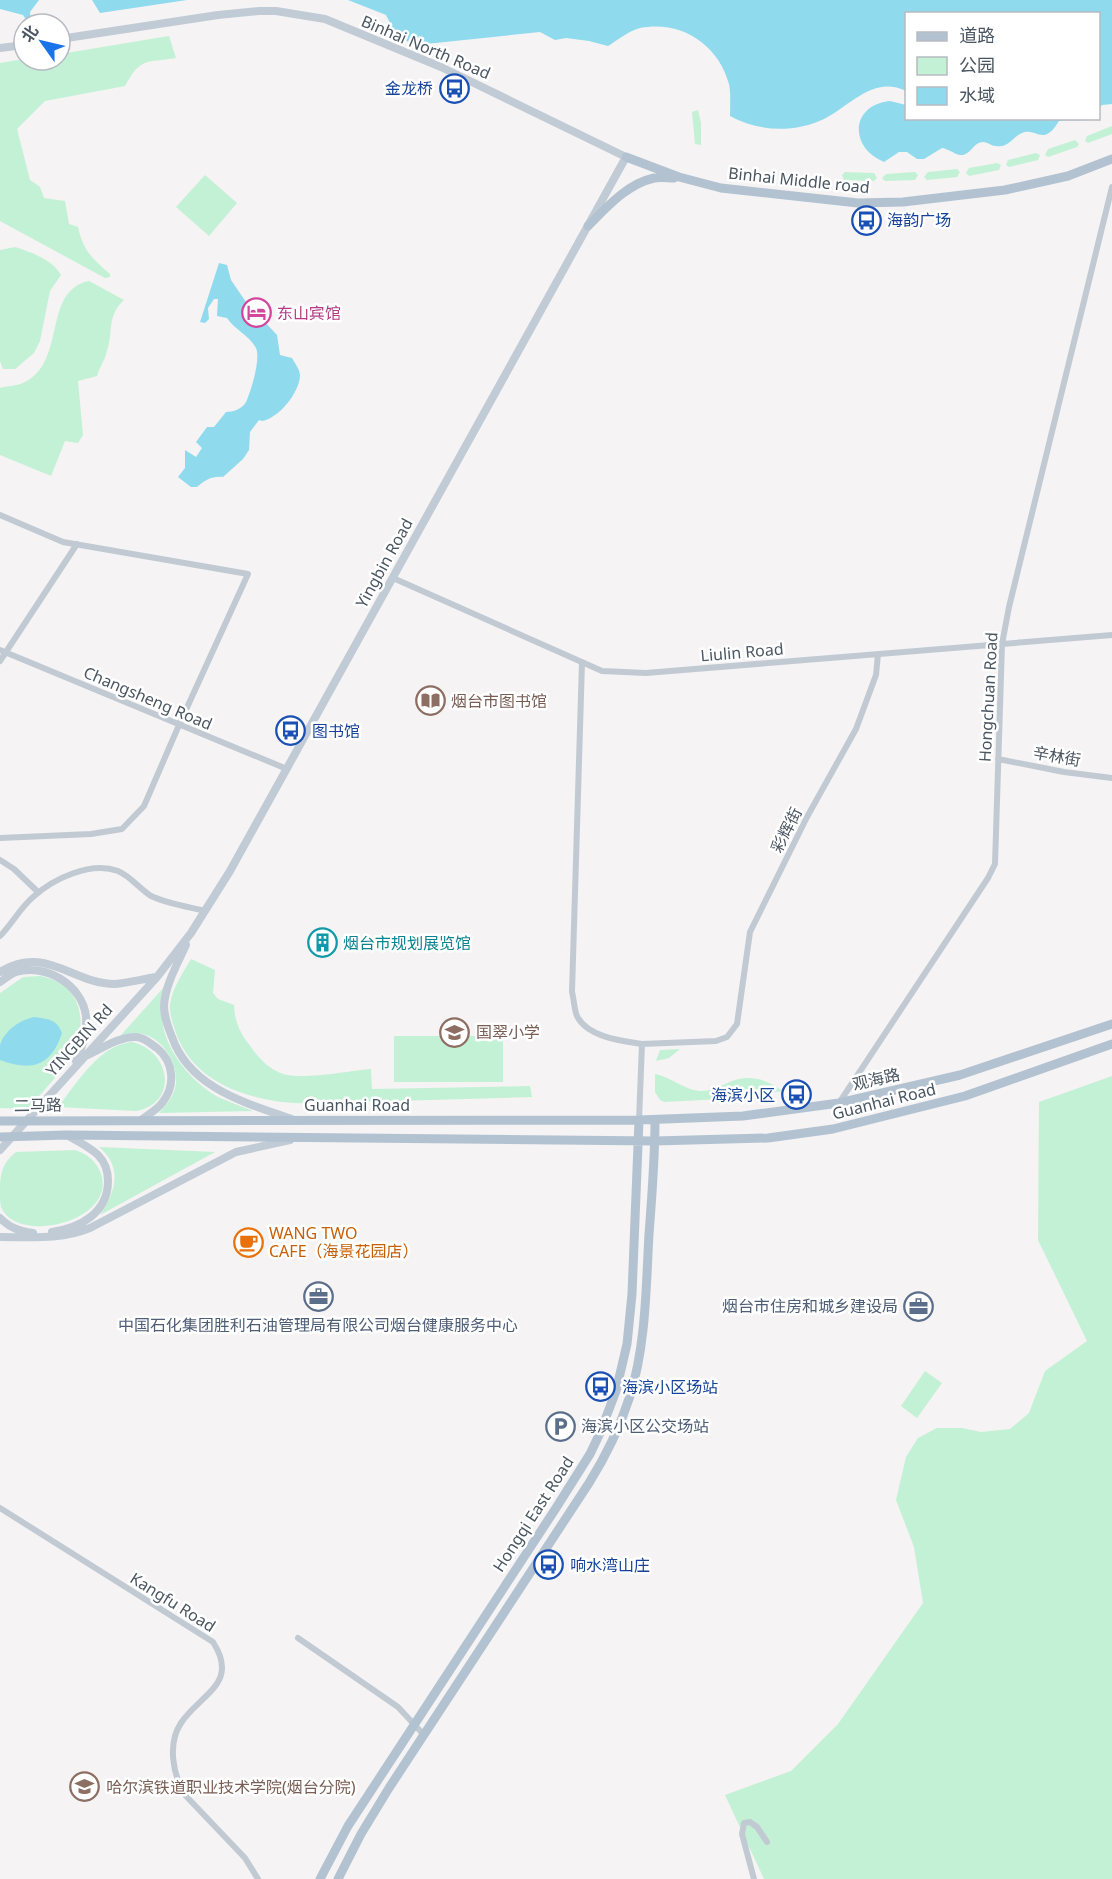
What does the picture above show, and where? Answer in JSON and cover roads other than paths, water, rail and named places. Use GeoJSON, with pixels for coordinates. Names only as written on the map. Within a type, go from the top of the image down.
{"type":"FeatureCollection","features":[{"type":"Feature","properties":{"kind":"main road","name":"Binhai North Road"},"geometry":{"type":"LineString","coordinates":[[72,37],[259,11],[283,12],[325,19],[441,67],[626,157]]}},
{"type":"Feature","properties":{"kind":"main road","name":"Binhai Middle road"},"geometry":{"type":"LineString","coordinates":[[626,157],[679,177],[721,188],[827,201],[903,202],[1005,190],[1068,176],[1112,159]]}},
{"type":"Feature","properties":{"kind":"main road","name":"Yingbin Road"},"geometry":{"type":"LineString","coordinates":[[157,977],[191,933],[230,871],[626,157]]}},
{"type":"Feature","properties":{"kind":"main road"},"geometry":{"type":"LineString","coordinates":[[588,226],[616,197],[633,187],[655,178],[679,177]]}},
{"type":"Feature","properties":{"kind":"main road"},"geometry":{"type":"LineString","coordinates":[[191,933],[166,992],[164,1005],[165,1020],[174,1044],[199,1077],[218,1090],[294,1120]]}},
{"type":"Feature","properties":{"kind":"main road"},"geometry":{"type":"LineString","coordinates":[[0,972],[10,966],[34,962],[49,963],[94,980],[115,984],[157,977]]}},
{"type":"Feature","properties":{"kind":"main road"},"geometry":{"type":"LineString","coordinates":[[0,982],[14,972],[28,971],[47,973],[64,980],[73,989],[82,1002],[86,1016],[82,1050],[70,1073]]}},
{"type":"Feature","properties":{"kind":"main road","name":"YINGBIN Rd"},"geometry":{"type":"LineString","coordinates":[[0,1150],[157,977]]}},
{"type":"Feature","properties":{"kind":"main road","name":"观海路"},"geometry":{"type":"LineString","coordinates":[[639,1120],[743,1116],[839,1103],[960,1075],[1112,1024]]}},
{"type":"Feature","properties":{"kind":"main road"},"geometry":{"type":"LineString","coordinates":[[83,1058],[121,1039],[136,1037],[145,1040],[162,1052],[169,1062],[171,1072],[169,1089],[161,1105],[140,1121]]}},
{"type":"Feature","properties":{"kind":"main road","name":"Guanhai Road"},"geometry":{"type":"LineString","coordinates":[[300,1138],[655,1141],[768,1138],[833,1129],[965,1096],[1112,1044]]}},
{"type":"Feature","properties":{"kind":"main road","name":"Hongqi East Road"},"geometry":{"type":"LineString","coordinates":[[338,1879],[361,1834],[594,1476],[606,1453],[630,1395],[640,1346],[646,1295],[655,1119]]}},
{"type":"Feature","properties":{"kind":"main road","name":"Guanhai Road"},"geometry":{"type":"LineString","coordinates":[[76,1120],[639,1120]]}},
{"type":"Feature","properties":{"kind":"main road","name":"二马路"},"geometry":{"type":"LineString","coordinates":[[0,1121],[76,1120]]}},
{"type":"Feature","properties":{"kind":"main road","name":"Hongqi East Road"},"geometry":{"type":"LineString","coordinates":[[320,1879],[348,1826],[590,1454],[616,1391],[627,1344],[632,1294],[639,1120]]}},
{"type":"Feature","properties":{"kind":"main road"},"geometry":{"type":"LineString","coordinates":[[0,1218],[19,1231],[54,1232],[79,1224],[96,1213],[106,1196],[108,1173],[98,1155],[67,1135]]}},
{"type":"Feature","properties":{"kind":"main road","name":"二马路"},"geometry":{"type":"LineString","coordinates":[[0,1137],[67,1135],[300,1138]]}},
{"type":"Feature","properties":{"kind":"main road"},"geometry":{"type":"LineString","coordinates":[[0,1237],[74,1235],[236,1152],[300,1138]]}},
{"type":"Feature","properties":{"kind":"street","name":"Hongchuan Road"},"geometry":{"type":"LineString","coordinates":[[839,1103],[988,878],[994,864],[1002,644],[1009,607],[1112,187]]}},
{"type":"Feature","properties":{"kind":"street"},"geometry":{"type":"LineString","coordinates":[[0,515],[63,542],[248,574],[144,806],[122,829],[91,834],[0,838]]}},
{"type":"Feature","properties":{"kind":"street"},"geometry":{"type":"LineString","coordinates":[[0,661],[2,651],[76,544]]}},
{"type":"Feature","properties":{"kind":"street","name":"Liulin Road"},"geometry":{"type":"LineString","coordinates":[[393,578],[602,671],[646,673],[1112,635]]}},
{"type":"Feature","properties":{"kind":"street","name":"Changsheng Road"},"geometry":{"type":"LineString","coordinates":[[2,651],[286,770]]}},
{"type":"Feature","properties":{"kind":"street","name":"彩辉街"},"geometry":{"type":"LineString","coordinates":[[642,1044],[716,1041],[727,1037],[737,1024],[750,932],[807,817],[856,729],[876,675],[878,654]]}},
{"type":"Feature","properties":{"kind":"street"},"geometry":{"type":"LineString","coordinates":[[582,663],[572,992],[578,1017],[591,1030],[622,1041],[642,1044],[639,1120]]}},
{"type":"Feature","properties":{"kind":"street","name":"辛林街"},"geometry":{"type":"LineString","coordinates":[[998,759],[1064,772],[1112,778]]}},
{"type":"Feature","properties":{"kind":"street"},"geometry":{"type":"LineString","coordinates":[[0,860],[14,869],[38,892]]}},
{"type":"Feature","properties":{"kind":"street"},"geometry":{"type":"LineString","coordinates":[[0,936],[13,923],[30,899],[48,884],[77,872],[101,867],[119,872],[153,897],[205,911]]}},
{"type":"Feature","properties":{"kind":"street","name":"Kangfu Road"},"geometry":{"type":"LineString","coordinates":[[0,1508],[213,1642],[221,1655],[222,1664],[219,1677],[213,1690],[181,1723],[175,1738],[173,1757],[175,1773],[185,1795],[245,1858],[258,1879]]}},
{"type":"Feature","properties":{"kind":"street"},"geometry":{"type":"LineString","coordinates":[[298,1638],[398,1707],[424,1735]]}},
{"type":"Feature","properties":{"kind":"street"},"geometry":{"type":"LineString","coordinates":[[754,1879],[742,1834],[744,1823],[750,1822],[757,1827],[767,1842]]}},
{"type":"Feature","properties":{"kind":"water"},"geometry":{"type":"Polygon","coordinates":[[[0,0],[39,0],[30,12],[12,12],[0,9],[0,0]]]}},
{"type":"Feature","properties":{"kind":"water"},"geometry":{"type":"Polygon","coordinates":[[[92,0],[187,0],[100,13],[92,0]]]}},
{"type":"Feature","properties":{"kind":"water"},"geometry":{"type":"Polygon","coordinates":[[[348,0],[1112,0],[1112,104],[1100,107],[1100,12],[905,12],[905,91],[894,87],[873,89],[813,124],[777,129],[752,125],[730,116],[730,88],[724,70],[716,57],[696,38],[670,28],[655,26],[640,28],[627,33],[608,46],[566,38],[555,40],[540,32],[416,45],[397,37],[386,15],[348,0]]]}},
{"type":"Feature","properties":{"kind":"water"},"geometry":{"type":"Polygon","coordinates":[[[890,101],[905,105],[905,120],[1067,120],[1059,121],[1048,134],[1039,135],[1026,132],[1004,146],[980,143],[964,155],[942,148],[924,159],[917,159],[907,152],[899,152],[884,162],[873,156],[860,138],[861,118],[867,110],[877,104],[890,101]]]}},
{"type":"Feature","properties":{"kind":"water"},"geometry":{"type":"Polygon","coordinates":[[[219,263],[227,265],[231,280],[246,302],[277,335],[280,355],[292,358],[300,376],[296,390],[287,404],[268,419],[259,420],[250,432],[249,450],[243,459],[223,477],[212,478],[197,487],[191,487],[178,477],[185,468],[185,450],[196,457],[202,448],[196,442],[207,427],[214,427],[226,412],[237,410],[246,402],[256,367],[256,348],[227,318],[217,316],[218,299],[214,299],[208,308],[209,319],[205,323],[200,322],[219,263]]]}},
{"type":"Feature","properties":{"kind":"water"},"geometry":{"type":"Polygon","coordinates":[[[34,1017],[51,1020],[60,1028],[62,1033],[52,1053],[39,1063],[31,1065],[11,1064],[0,1060],[0,1045],[5,1035],[18,1023],[34,1017]]]}},
{"type":"Feature","properties":{"kind":"place","name":"金龙桥"},"geometry":{"type":"Point","coordinates":[454,88]}},
{"type":"Feature","properties":{"kind":"place","name":"海韵广场"},"geometry":{"type":"Point","coordinates":[866,220]}},
{"type":"Feature","properties":{"kind":"place","name":"东山宾馆"},"geometry":{"type":"Point","coordinates":[256,313]}},
{"type":"Feature","properties":{"kind":"place","name":"烟台市图书馆"},"geometry":{"type":"Point","coordinates":[430,701]}},
{"type":"Feature","properties":{"kind":"place","name":"图书馆"},"geometry":{"type":"Point","coordinates":[291,731]}},
{"type":"Feature","properties":{"kind":"place","name":"烟台市规划展览馆"},"geometry":{"type":"Point","coordinates":[322,943]}},
{"type":"Feature","properties":{"kind":"place","name":"国翠小学"},"geometry":{"type":"Point","coordinates":[455,1032]}},
{"type":"Feature","properties":{"kind":"place","name":"海滨小区"},"geometry":{"type":"Point","coordinates":[796,1095]}},
{"type":"Feature","properties":{"kind":"place","name":"WANG TWO CAFE（海景花园店）"},"geometry":{"type":"Point","coordinates":[248,1242]}},
{"type":"Feature","properties":{"kind":"place","name":"中国石化集团胜利石油管理局有限公司烟台健康服务中心"},"geometry":{"type":"Point","coordinates":[318,1297]}},
{"type":"Feature","properties":{"kind":"place","name":"烟台市住房和城乡建设局"},"geometry":{"type":"Point","coordinates":[919,1306]}},
{"type":"Feature","properties":{"kind":"place","name":"海滨小区场站"},"geometry":{"type":"Point","coordinates":[601,1387]}},
{"type":"Feature","properties":{"kind":"place","name":"海滨小区公交场站"},"geometry":{"type":"Point","coordinates":[560,1426]}},
{"type":"Feature","properties":{"kind":"place","name":"响水湾山庄"},"geometry":{"type":"Point","coordinates":[549,1565]}},
{"type":"Feature","properties":{"kind":"place","name":"哈尔滨铁道职业技术学院(烟台分院)"},"geometry":{"type":"Point","coordinates":[85,1787]}}]}
